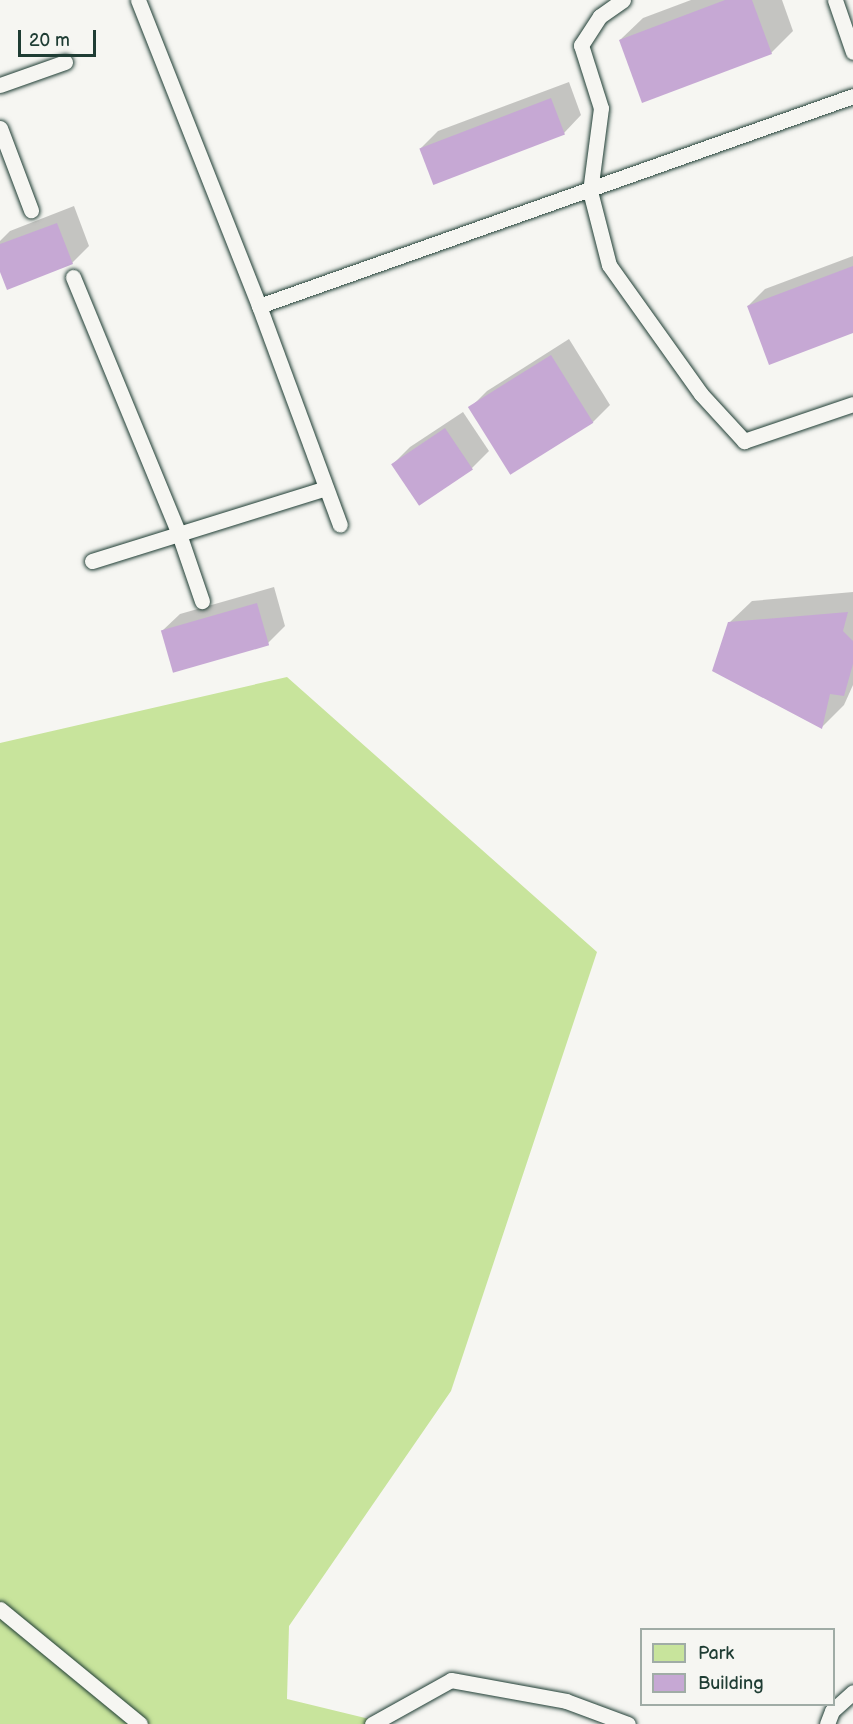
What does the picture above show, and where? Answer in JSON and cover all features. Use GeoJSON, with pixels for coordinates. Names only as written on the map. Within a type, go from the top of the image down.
{"type":"FeatureCollection","features":[{"type":"Feature","properties":{"kind":"lane"},"geometry":{"type":"LineString","coordinates":[[138,0],[259,306],[340,525]]}},
{"type":"Feature","properties":{"kind":"lane"},"geometry":{"type":"LineString","coordinates":[[623,0],[600,16],[581,45],[601,108],[590,191],[609,266],[701,394],[744,441],[853,404]]}},
{"type":"Feature","properties":{"kind":"lane"},"geometry":{"type":"LineString","coordinates":[[835,0],[853,52]]}},
{"type":"Feature","properties":{"kind":"lane"},"geometry":{"type":"LineString","coordinates":[[0,86],[65,62]]}},
{"type":"Feature","properties":{"kind":"lane"},"geometry":{"type":"LineString","coordinates":[[259,306],[590,191],[853,96]]}},
{"type":"Feature","properties":{"kind":"lane"},"geometry":{"type":"LineString","coordinates":[[0,128],[31,210]]}},
{"type":"Feature","properties":{"kind":"lane"},"geometry":{"type":"LineString","coordinates":[[73,277],[179,534],[202,601]]}},
{"type":"Feature","properties":{"kind":"lane"},"geometry":{"type":"LineString","coordinates":[[92,561],[326,488]]}},
{"type":"Feature","properties":{"kind":"lane"},"geometry":{"type":"LineString","coordinates":[[0,1609],[140,1724]]}},
{"type":"Feature","properties":{"kind":"lane"},"geometry":{"type":"LineString","coordinates":[[372,1724],[451,1680],[566,1701],[628,1724]]}},
{"type":"Feature","properties":{"kind":"lane"},"geometry":{"type":"LineString","coordinates":[[826,1724],[832,1711],[853,1692]]}},
{"type":"Feature","properties":{"kind":"green space"},"geometry":{"type":"Polygon","coordinates":[[[287,677],[597,952],[451,1391],[289,1626],[287,1699],[390,1724],[0,1724],[0,743],[287,677]]]}},
{"type":"Feature","properties":{"kind":"building"},"geometry":{"type":"Polygon","coordinates":[[[725,0],[752,0],[772,54],[642,103],[619,40],[725,0]]]}},
{"type":"Feature","properties":{"kind":"building"},"geometry":{"type":"Polygon","coordinates":[[[551,98],[565,134],[433,185],[419,149],[551,98]]]}},
{"type":"Feature","properties":{"kind":"building"},"geometry":{"type":"Polygon","coordinates":[[[57,223],[73,264],[7,290],[0,272],[0,244],[57,223]]]}},
{"type":"Feature","properties":{"kind":"building"},"geometry":{"type":"Polygon","coordinates":[[[853,266],[853,333],[769,365],[747,306],[853,266]]]}},
{"type":"Feature","properties":{"kind":"building"},"geometry":{"type":"Polygon","coordinates":[[[551,355],[593,423],[510,475],[468,407],[551,355]]]}},
{"type":"Feature","properties":{"kind":"building"},"geometry":{"type":"Polygon","coordinates":[[[445,428],[473,469],[419,506],[391,464],[445,428]]]}},
{"type":"Feature","properties":{"kind":"building"},"geometry":{"type":"Polygon","coordinates":[[[257,603],[269,645],[173,673],[161,631],[257,603]]]}},
{"type":"Feature","properties":{"kind":"building"},"geometry":{"type":"Polygon","coordinates":[[[848,612],[843,631],[853,641],[853,664],[844,696],[830,694],[822,729],[712,671],[728,622],[848,612]]]}}]}
